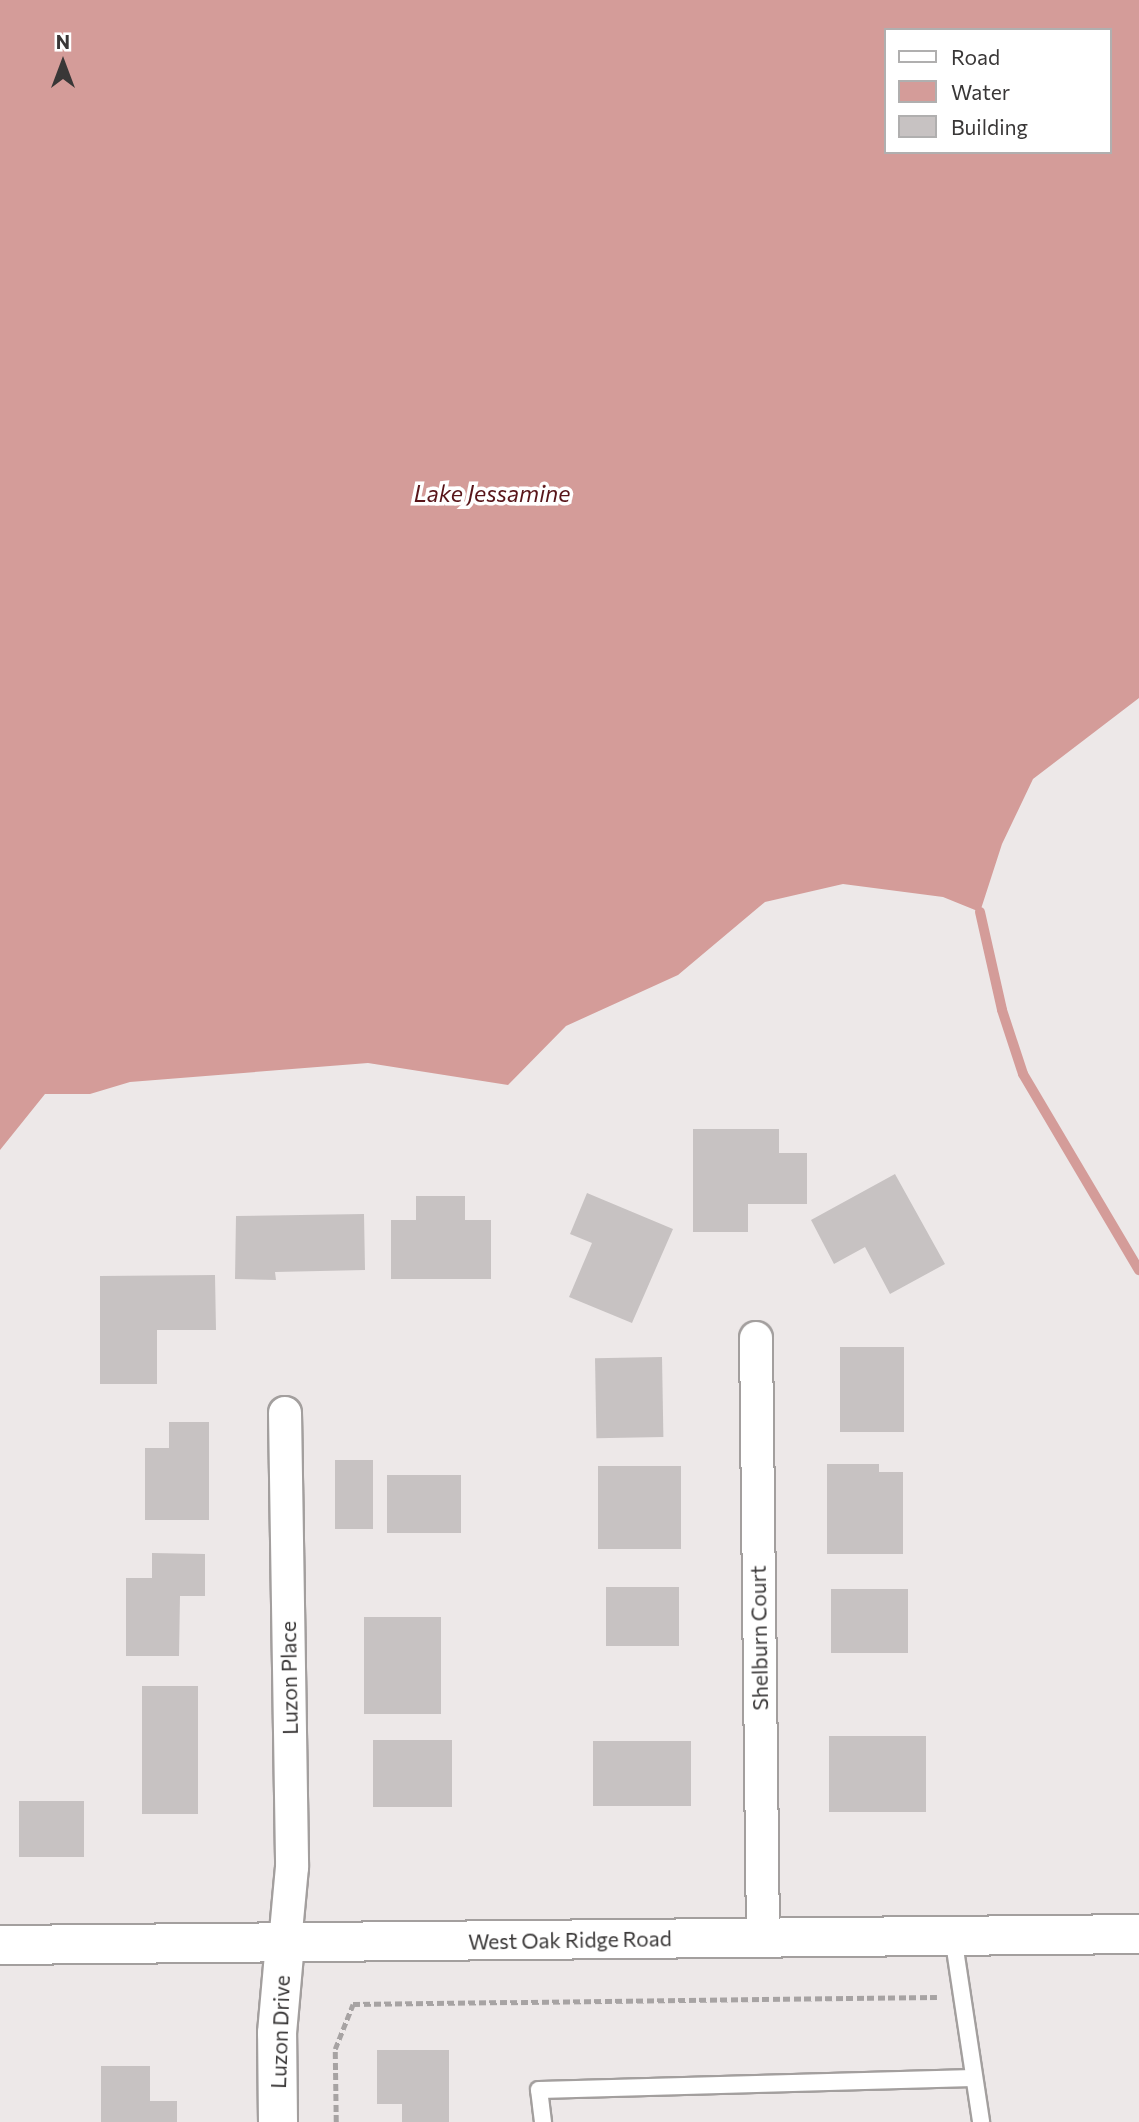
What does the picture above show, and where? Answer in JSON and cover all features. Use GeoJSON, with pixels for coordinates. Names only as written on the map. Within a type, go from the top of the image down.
{"type":"FeatureCollection","features":[{"type":"Feature","properties":{"kind":"main road","name":"West Oak Ridge Road"},"geometry":{"type":"LineString","coordinates":[[0,1945],[1139,1934]]}},
{"type":"Feature","properties":{"kind":"main road","name":"Luzon Drive"},"geometry":{"type":"LineString","coordinates":[[278,2122],[277,2033],[285,1943]]}},
{"type":"Feature","properties":{"kind":"street","name":"Shelburn Court"},"geometry":{"type":"LineString","coordinates":[[756,1338],[763,1938]]}},
{"type":"Feature","properties":{"kind":"street","name":"Luzon Place"},"geometry":{"type":"LineString","coordinates":[[285,1413],[292,1867],[285,1943]]}},
{"type":"Feature","properties":{"kind":"lane"},"geometry":{"type":"LineString","coordinates":[[953,1936],[981,2122]]}},
{"type":"Feature","properties":{"kind":"lane"},"geometry":{"type":"LineString","coordinates":[[543,2122],[540,2090],[974,2078]]}},
{"type":"Feature","properties":{"kind":"path"},"geometry":{"type":"LineString","coordinates":[[337,2122],[335,2049],[352,2004],[962,1997]]}},
{"type":"Feature","properties":{"kind":"water","name":"Lake Jessamine"},"geometry":{"type":"Polygon","coordinates":[[[0,0],[1139,0],[1139,698],[1033,779],[1002,844],[980,912],[943,897],[843,884],[765,902],[678,975],[566,1026],[508,1085],[368,1063],[130,1082],[90,1094],[45,1094],[0,1150],[0,0]]]}},
{"type":"Feature","properties":{"kind":"building"},"geometry":{"type":"Polygon","coordinates":[[[693,1129],[779,1129],[779,1153],[807,1153],[807,1204],[748,1204],[748,1232],[693,1232],[693,1129]]]}},
{"type":"Feature","properties":{"kind":"building"},"geometry":{"type":"Polygon","coordinates":[[[895,1174],[945,1264],[890,1294],[865,1247],[834,1264],[811,1220],[895,1174]]]}},
{"type":"Feature","properties":{"kind":"building"},"geometry":{"type":"Polygon","coordinates":[[[587,1193],[673,1229],[632,1323],[569,1297],[592,1243],[570,1234],[587,1193]]]}},
{"type":"Feature","properties":{"kind":"building"},"geometry":{"type":"Polygon","coordinates":[[[416,1196],[465,1196],[465,1220],[491,1220],[491,1279],[391,1279],[391,1220],[416,1220],[416,1196]]]}},
{"type":"Feature","properties":{"kind":"building"},"geometry":{"type":"Polygon","coordinates":[[[364,1214],[365,1270],[275,1272],[276,1280],[235,1279],[236,1216],[364,1214]]]}},
{"type":"Feature","properties":{"kind":"building"},"geometry":{"type":"Polygon","coordinates":[[[215,1275],[216,1330],[157,1330],[157,1384],[100,1384],[100,1276],[215,1275]]]}},
{"type":"Feature","properties":{"kind":"building"},"geometry":{"type":"Polygon","coordinates":[[[840,1347],[904,1347],[904,1432],[840,1432],[840,1347]]]}},
{"type":"Feature","properties":{"kind":"building"},"geometry":{"type":"Polygon","coordinates":[[[662,1357],[663,1437],[596,1438],[595,1358],[662,1357]]]}},
{"type":"Feature","properties":{"kind":"building"},"geometry":{"type":"Polygon","coordinates":[[[169,1422],[209,1422],[209,1520],[145,1520],[145,1448],[169,1448],[169,1422]]]}},
{"type":"Feature","properties":{"kind":"building"},"geometry":{"type":"Polygon","coordinates":[[[335,1460],[373,1460],[373,1529],[335,1529],[335,1460]]]}},
{"type":"Feature","properties":{"kind":"building"},"geometry":{"type":"Polygon","coordinates":[[[827,1464],[879,1464],[879,1472],[903,1472],[903,1554],[827,1554],[827,1464]]]}},
{"type":"Feature","properties":{"kind":"building"},"geometry":{"type":"Polygon","coordinates":[[[598,1466],[681,1466],[681,1549],[598,1549],[598,1466]]]}},
{"type":"Feature","properties":{"kind":"building"},"geometry":{"type":"Polygon","coordinates":[[[387,1475],[461,1475],[461,1533],[387,1533],[387,1475]]]}},
{"type":"Feature","properties":{"kind":"building"},"geometry":{"type":"Polygon","coordinates":[[[152,1553],[205,1554],[205,1596],[180,1596],[179,1656],[126,1656],[126,1578],[152,1578],[152,1553]]]}},
{"type":"Feature","properties":{"kind":"building"},"geometry":{"type":"Polygon","coordinates":[[[606,1587],[679,1587],[679,1646],[606,1646],[606,1587]]]}},
{"type":"Feature","properties":{"kind":"building"},"geometry":{"type":"Polygon","coordinates":[[[831,1589],[908,1589],[908,1653],[831,1653],[831,1589]]]}},
{"type":"Feature","properties":{"kind":"building"},"geometry":{"type":"Polygon","coordinates":[[[364,1617],[441,1617],[441,1714],[364,1714],[364,1617]]]}},
{"type":"Feature","properties":{"kind":"building"},"geometry":{"type":"Polygon","coordinates":[[[142,1686],[198,1686],[198,1814],[142,1814],[142,1686]]]}},
{"type":"Feature","properties":{"kind":"building"},"geometry":{"type":"Polygon","coordinates":[[[829,1736],[926,1736],[926,1812],[829,1812],[829,1736]]]}},
{"type":"Feature","properties":{"kind":"building"},"geometry":{"type":"Polygon","coordinates":[[[373,1740],[452,1740],[452,1807],[373,1807],[373,1740]]]}},
{"type":"Feature","properties":{"kind":"building"},"geometry":{"type":"Polygon","coordinates":[[[593,1741],[691,1741],[691,1806],[593,1806],[593,1741]]]}},
{"type":"Feature","properties":{"kind":"building"},"geometry":{"type":"Polygon","coordinates":[[[19,1801],[84,1801],[84,1857],[19,1857],[19,1801]]]}},
{"type":"Feature","properties":{"kind":"building"},"geometry":{"type":"Polygon","coordinates":[[[377,2050],[449,2050],[449,2122],[402,2122],[402,2104],[377,2104],[377,2050]]]}},
{"type":"Feature","properties":{"kind":"building"},"geometry":{"type":"Polygon","coordinates":[[[101,2066],[150,2066],[150,2101],[177,2101],[177,2122],[101,2122],[101,2066]]]}},
{"type":"Feature","properties":{"kind":"waterway"},"geometry":{"type":"LineString","coordinates":[[980,912],[1002,1010],[1023,1074],[1139,1270]]}}]}
